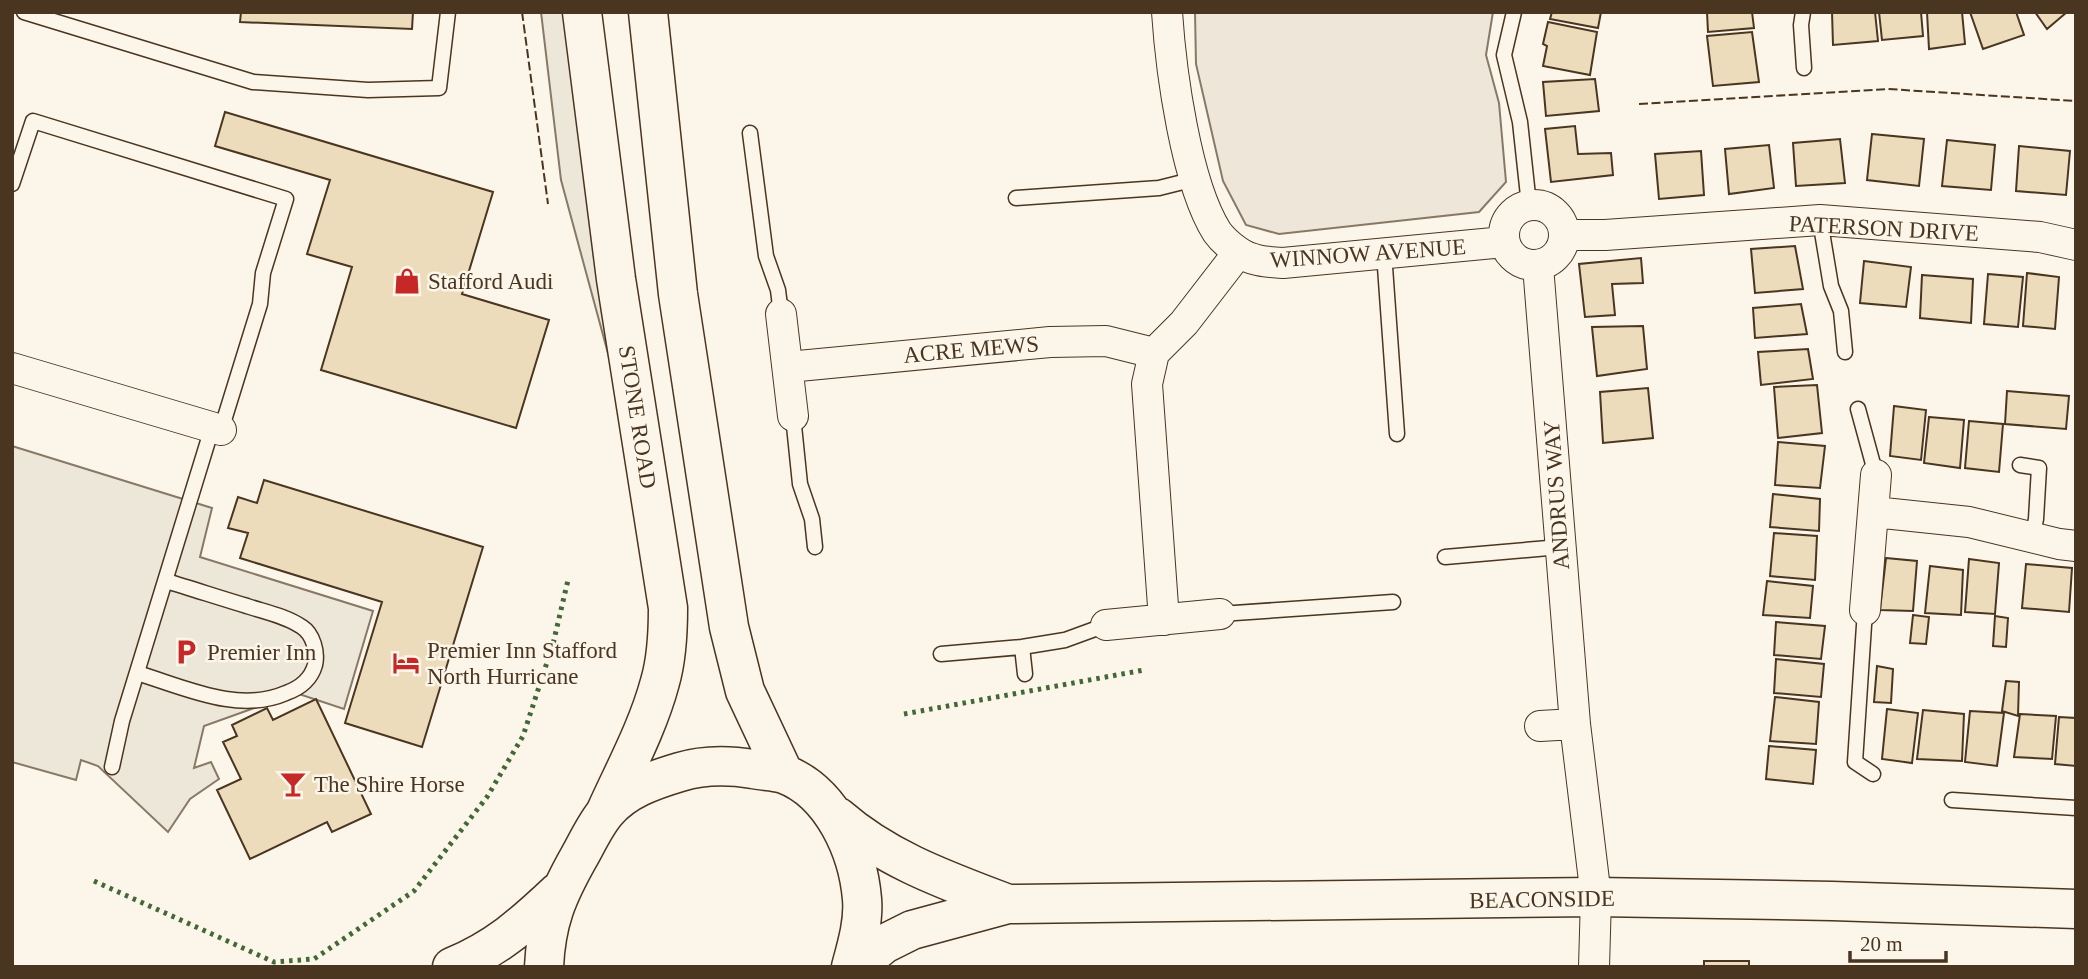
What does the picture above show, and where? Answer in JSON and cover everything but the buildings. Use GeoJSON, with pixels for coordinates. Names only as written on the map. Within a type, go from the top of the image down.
{"type":"FeatureCollection","features":[{"type":"Feature","properties":{"kind":"highway","name":"STONE ROAD"},"geometry":{"type":"LineString","coordinates":[[560,890],[606,811],[641,733],[660,682],[668,644],[668,608],[615,279],[582,12]]}},
{"type":"Feature","properties":{"kind":"highway"},"geometry":{"type":"LineString","coordinates":[[648,12],[678,294],[729,627],[745,691],[784,774]]}},
{"type":"Feature","properties":{"kind":"highway"},"geometry":{"type":"LineString","coordinates":[[606,811],[636,788],[695,767],[745,768],[784,774]]}},
{"type":"Feature","properties":{"kind":"highway","name":"BEACONSIDE"},"geometry":{"type":"LineString","coordinates":[[784,774],[804,786],[859,835],[886,853],[1008,904]]}},
{"type":"Feature","properties":{"kind":"highway"},"geometry":{"type":"LineString","coordinates":[[829,809],[853,856],[862,900],[859,939],[851,967]]}},
{"type":"Feature","properties":{"kind":"highway"},"geometry":{"type":"LineString","coordinates":[[452,967],[491,948],[523,925],[560,890]]}},
{"type":"Feature","properties":{"kind":"highway"},"geometry":{"type":"LineString","coordinates":[[544,967],[545,936],[560,890]]}},
{"type":"Feature","properties":{"kind":"highway","name":"BEACONSIDE"},"geometry":{"type":"LineString","coordinates":[[856,967],[884,944],[912,930],[1008,904],[1596,897],[2076,909]]}},
{"type":"Feature","properties":{"kind":"street","name":"WINNOW AVENUE"},"geometry":{"type":"LineString","coordinates":[[1167,12],[1183,127],[1201,200],[1218,234],[1238,253],[1259,261],[1283,262],[1504,242]]}},
{"type":"Feature","properties":{"kind":"street"},"geometry":{"type":"LineString","coordinates":[[1529,205],[1550,208],[1563,224],[1565,235],[1558,254],[1538,266],[1518,261],[1509,253],[1504,242],[1506,222],[1520,208],[1529,205]]}},
{"type":"Feature","properties":{"kind":"street","name":"PATERSON DRIVE"},"geometry":{"type":"LineString","coordinates":[[1565,235],[1605,235],[1821,220],[2040,237],[2076,245]]}},
{"type":"Feature","properties":{"kind":"street"},"geometry":{"type":"LineString","coordinates":[[1164,620],[1147,384],[1154,353],[1184,323],[1238,253]]}},
{"type":"Feature","properties":{"kind":"street","name":"ANDRUS WAY"},"geometry":{"type":"LineString","coordinates":[[1538,266],[1575,724],[1596,897],[1594,967]]}},
{"type":"Feature","properties":{"kind":"street"},"geometry":{"type":"LineString","coordinates":[[781,314],[793,416]]}},
{"type":"Feature","properties":{"kind":"street","name":"ACRE MEWS"},"geometry":{"type":"LineString","coordinates":[[788,367],[1050,342],[1106,341],[1154,353]]}},
{"type":"Feature","properties":{"kind":"street"},"geometry":{"type":"LineString","coordinates":[[12,368],[217,429]]}},
{"type":"Feature","properties":{"kind":"street"},"geometry":{"type":"LineString","coordinates":[[1865,610],[1876,475]]}},
{"type":"Feature","properties":{"kind":"street"},"geometry":{"type":"LineString","coordinates":[[1874,512],[1969,522],[2076,546]]}},
{"type":"Feature","properties":{"kind":"street"},"geometry":{"type":"LineString","coordinates":[[1106,625],[1220,614]]}},
{"type":"Feature","properties":{"kind":"street"},"geometry":{"type":"LineString","coordinates":[[1540,726],[1575,724]]}},
{"type":"Feature","properties":{"kind":"lane"},"geometry":{"type":"LineString","coordinates":[[24,12],[253,82],[368,90],[439,88],[448,12]]}},
{"type":"Feature","properties":{"kind":"lane"},"geometry":{"type":"LineString","coordinates":[[1514,12],[1504,55],[1520,122],[1529,205]]}},
{"type":"Feature","properties":{"kind":"lane"},"geometry":{"type":"LineString","coordinates":[[1803,12],[1801,25],[1804,68]]}},
{"type":"Feature","properties":{"kind":"lane"},"geometry":{"type":"LineString","coordinates":[[12,184],[33,121],[286,200],[263,273],[260,304],[166,581],[122,720],[112,766]]}},
{"type":"Feature","properties":{"kind":"lane"},"geometry":{"type":"LineString","coordinates":[[750,133],[766,256],[778,290],[781,314]]}},
{"type":"Feature","properties":{"kind":"lane"},"geometry":{"type":"LineString","coordinates":[[1016,198],[1159,188],[1195,179]]}},
{"type":"Feature","properties":{"kind":"lane"},"geometry":{"type":"LineString","coordinates":[[1821,220],[1831,286],[1841,312],[1844,352]]}},
{"type":"Feature","properties":{"kind":"lane"},"geometry":{"type":"LineString","coordinates":[[1384,253],[1396,434]]}},
{"type":"Feature","properties":{"kind":"lane"},"geometry":{"type":"LineString","coordinates":[[1858,409],[1876,475]]}},
{"type":"Feature","properties":{"kind":"lane"},"geometry":{"type":"LineString","coordinates":[[793,416],[800,484],[812,519],[815,547]]}},
{"type":"Feature","properties":{"kind":"lane"},"geometry":{"type":"LineString","coordinates":[[2020,465],[2039,468],[2032,538]]}},
{"type":"Feature","properties":{"kind":"lane"},"geometry":{"type":"LineString","coordinates":[[1445,557],[1560,547]]}},
{"type":"Feature","properties":{"kind":"lane"},"geometry":{"type":"LineString","coordinates":[[137,673],[242,702],[269,701],[294,690],[310,678],[316,663],[315,646],[304,628],[284,617],[166,581]]}},
{"type":"Feature","properties":{"kind":"lane"},"geometry":{"type":"LineString","coordinates":[[1220,614],[1393,602]]}},
{"type":"Feature","properties":{"kind":"lane"},"geometry":{"type":"LineString","coordinates":[[1865,610],[1855,762],[1873,774]]}},
{"type":"Feature","properties":{"kind":"lane"},"geometry":{"type":"LineString","coordinates":[[941,654],[1065,640],[1106,625]]}},
{"type":"Feature","properties":{"kind":"lane"},"geometry":{"type":"LineString","coordinates":[[1022,646],[1025,674]]}},
{"type":"Feature","properties":{"kind":"lane"},"geometry":{"type":"LineString","coordinates":[[1952,800],[2076,808]]}},
{"type":"Feature","properties":{"kind":"shaded area"},"geometry":{"type":"Polygon","coordinates":[[[541,12],[569,12],[619,394],[561,180],[541,12]]]}},
{"type":"Feature","properties":{"kind":"shaded area"},"geometry":{"type":"Polygon","coordinates":[[[1195,12],[1493,12],[1486,55],[1499,103],[1506,182],[1479,212],[1279,234],[1246,225],[1223,181],[1196,64],[1195,12]]]}},
{"type":"Feature","properties":{"kind":"shaded area","name":"Premier Inn"},"geometry":{"type":"Polygon","coordinates":[[[12,446],[212,508],[200,557],[373,611],[344,709],[296,693],[204,726],[194,768],[211,762],[219,779],[190,799],[168,832],[98,766],[81,760],[76,780],[12,762],[12,446]]]}},
{"type":"Feature","properties":{"kind":"hedge"},"geometry":{"type":"LineString","coordinates":[[94,881],[274,962],[314,959],[414,891],[487,797],[523,736],[553,644],[568,580]]}},
{"type":"Feature","properties":{"kind":"hedge"},"geometry":{"type":"LineString","coordinates":[[904,714],[1144,670]]}},
{"type":"Feature","properties":{"kind":"fence"},"geometry":{"type":"LineString","coordinates":[[522,12],[548,204]]}},
{"type":"Feature","properties":{"kind":"fence"},"geometry":{"type":"LineString","coordinates":[[1639,104],[1888,89],[2076,101]]}},
{"type":"Feature","properties":{"kind":"place","name":"Stafford Audi"},"geometry":{"type":"Point","coordinates":[407,281]}},
{"type":"Feature","properties":{"kind":"place","name":"Premier Inn"},"geometry":{"type":"Point","coordinates":[186,652]}},
{"type":"Feature","properties":{"kind":"place","name":"Premier Inn Stafford North Hurricane"},"geometry":{"type":"Point","coordinates":[406,663]}},
{"type":"Feature","properties":{"kind":"place","name":"The Shire Horse"},"geometry":{"type":"Point","coordinates":[293,784]}}]}
